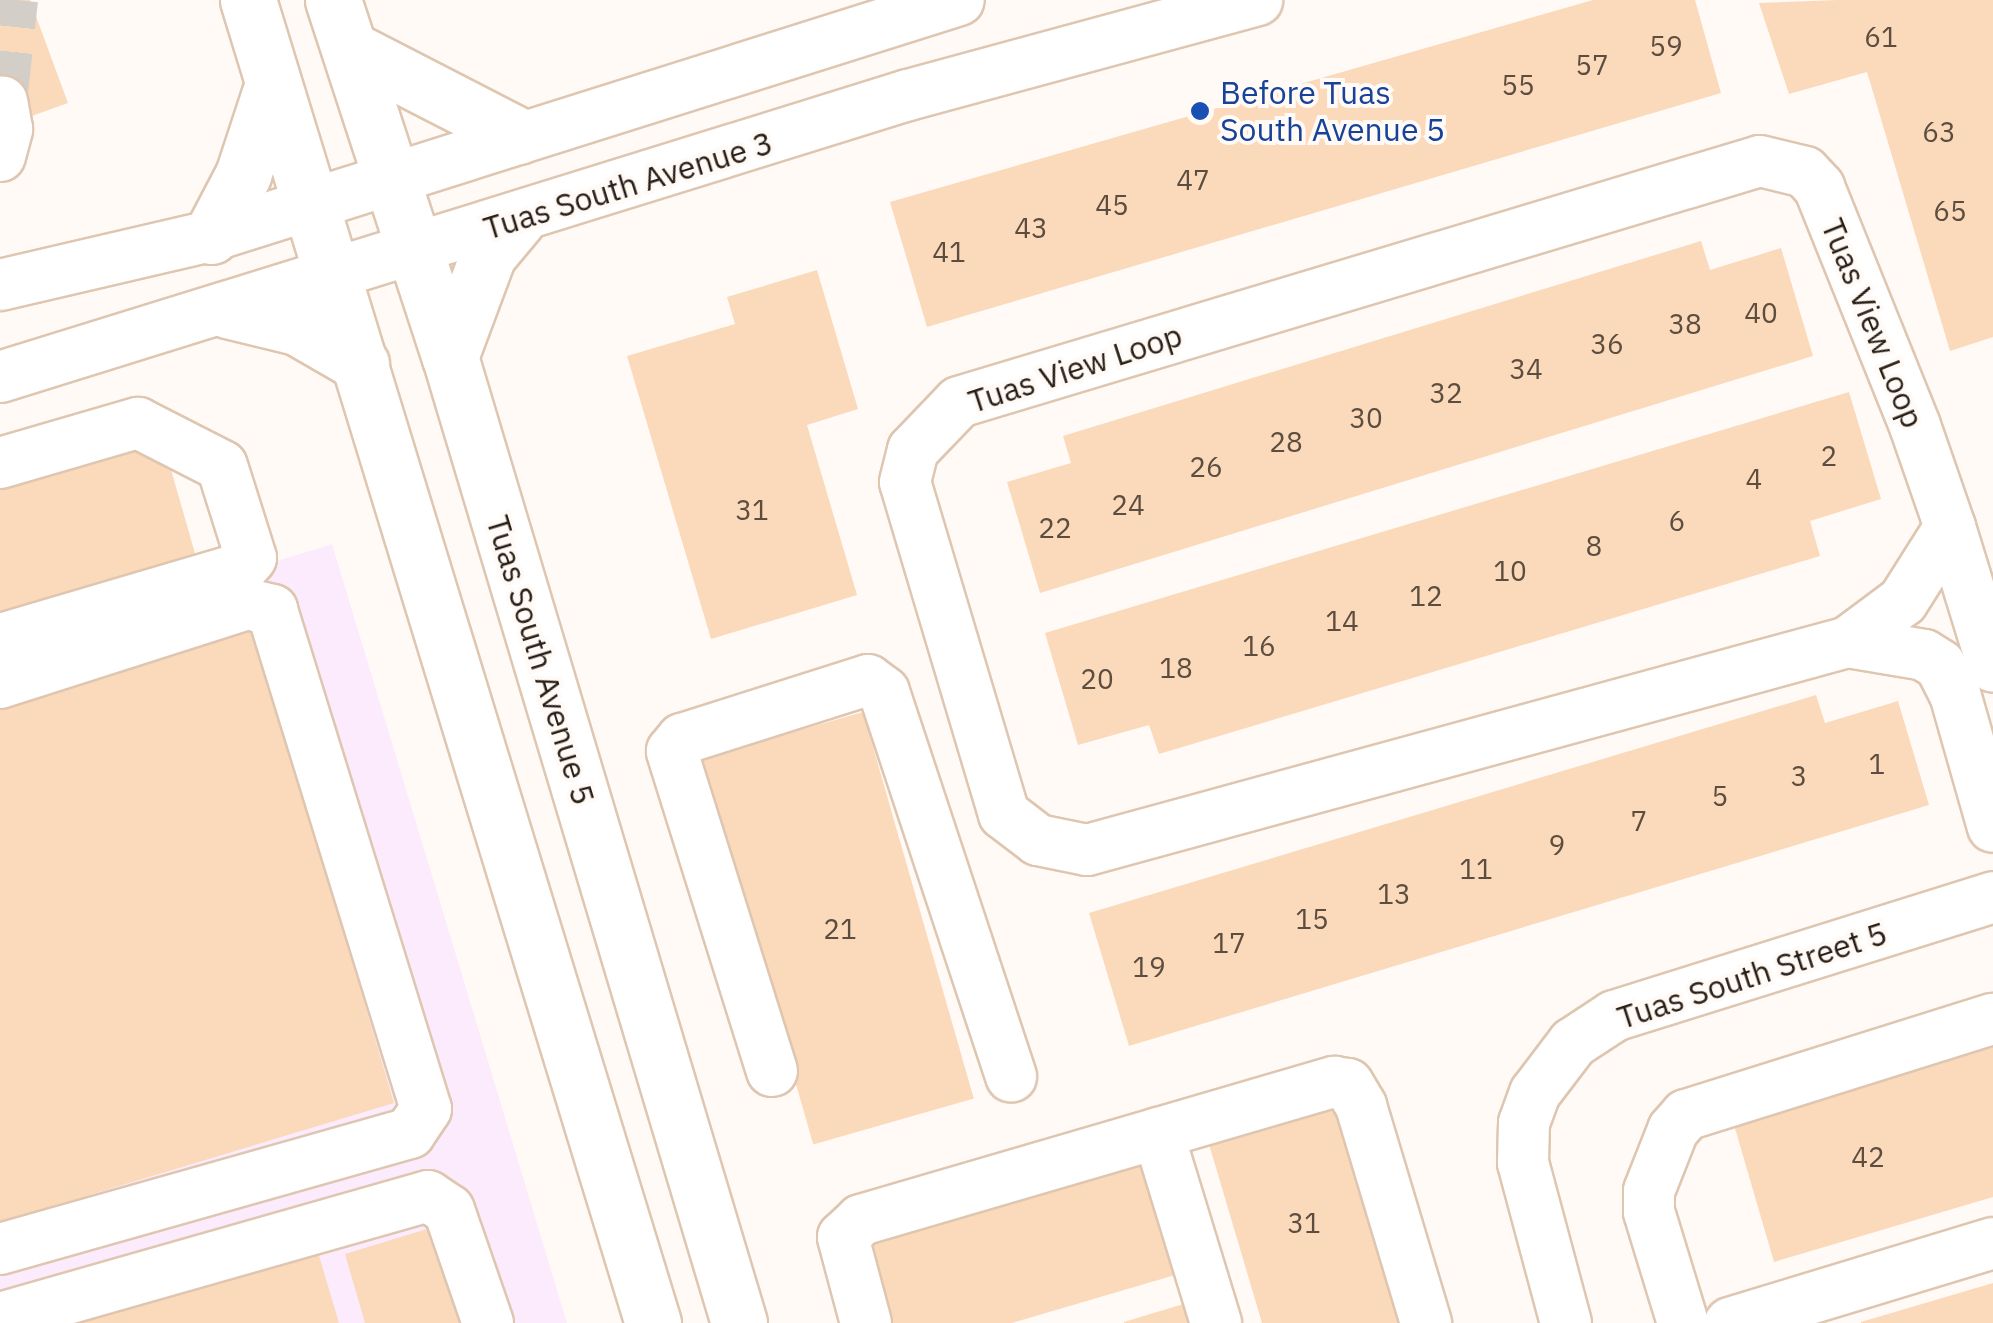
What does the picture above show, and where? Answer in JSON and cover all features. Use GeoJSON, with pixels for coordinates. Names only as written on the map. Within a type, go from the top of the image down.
{"type":"FeatureCollection","features":[{"type":"Feature","properties":{"kind":"main road"},"geometry":{"type":"LineString","coordinates":[[248,0],[652,1323]]}},
{"type":"Feature","properties":{"kind":"main road"},"geometry":{"type":"LineString","coordinates":[[342,25],[520,136]]}},
{"type":"Feature","properties":{"kind":"main road","name":"Tuas South Avenue 5"},"geometry":{"type":"LineString","coordinates":[[342,25],[450,357],[740,1323]]}},
{"type":"Feature","properties":{"kind":"main road"},"geometry":{"type":"LineString","coordinates":[[211,236],[243,175],[272,87]]}},
{"type":"Feature","properties":{"kind":"main road"},"geometry":{"type":"LineString","coordinates":[[450,357],[488,256],[518,218]]}},
{"type":"Feature","properties":{"kind":"main road"},"geometry":{"type":"LineString","coordinates":[[227,310],[297,326],[361,364]]}},
{"type":"Feature","properties":{"kind":"street","name":"Tuas South Avenue 3"},"geometry":{"type":"LineString","coordinates":[[0,377],[416,252],[908,95],[1257,0]]}},
{"type":"Feature","properties":{"kind":"street"},"geometry":{"type":"LineString","coordinates":[[0,285],[211,236],[944,2]]}},
{"type":"Feature","properties":{"kind":"street"},"geometry":{"type":"LineString","coordinates":[[0,156],[7,129],[2,101]]}},
{"type":"Feature","properties":{"kind":"street","name":"Tuas View Loop"},"geometry":{"type":"LineString","coordinates":[[1950,527],[1903,601],[1848,642],[1087,850],[1038,840],[1004,814],[905,482],[914,450],[959,402],[1760,161],[1805,172],[1819,187],[1950,527],[1993,667]]}},
{"type":"Feature","properties":{"kind":"street"},"geometry":{"type":"LineString","coordinates":[[0,463],[138,422],[222,466],[250,562],[0,639]]}},
{"type":"Feature","properties":{"kind":"street"},"geometry":{"type":"LineString","coordinates":[[0,683],[247,604],[272,610],[426,1109],[410,1132],[0,1249]]}},
{"type":"Feature","properties":{"kind":"street","name":"Tuas View Loop"},"geometry":{"type":"LineString","coordinates":[[1848,642],[1924,655],[1940,665],[1955,694],[1993,827]]}},
{"type":"Feature","properties":{"kind":"street"},"geometry":{"type":"LineString","coordinates":[[772,1071],[672,750],[682,738],[868,680],[880,686],[894,720],[1012,1077]]}},
{"type":"Feature","properties":{"kind":"street"},"geometry":{"type":"LineString","coordinates":[[894,720],[969,696]]}},
{"type":"Feature","properties":{"kind":"street","name":"Tuas South Street 5"},"geometry":{"type":"LineString","coordinates":[[1566,1323],[1523,1163],[1524,1123],[1535,1093],[1574,1043],[1614,1016],[1993,897]]}},
{"type":"Feature","properties":{"kind":"street"},"geometry":{"type":"LineString","coordinates":[[1683,1323],[1649,1212],[1649,1191],[1673,1130],[1686,1115],[1993,1019]]}},
{"type":"Feature","properties":{"kind":"street"},"geometry":{"type":"LineString","coordinates":[[866,1323],[844,1252],[842,1237],[852,1226],[1334,1082],[1348,1084],[1361,1106],[1426,1323]]}},
{"type":"Feature","properties":{"kind":"street"},"geometry":{"type":"LineString","coordinates":[[1158,1133],[1216,1323]]}},
{"type":"Feature","properties":{"kind":"street"},"geometry":{"type":"LineString","coordinates":[[0,1318],[428,1196],[450,1210],[488,1323]]}},
{"type":"Feature","properties":{"kind":"street"},"geometry":{"type":"LineString","coordinates":[[1730,1323],[1993,1244]]}},
{"type":"Feature","properties":{"kind":"shaded area"},"geometry":{"type":"Polygon","coordinates":[[[332,544],[567,1323],[0,1323],[0,647],[332,544]]]}},
{"type":"Feature","properties":{"kind":"building"},"geometry":{"type":"Polygon","coordinates":[[[0,0],[30,0],[68,103],[29,117],[0,102],[0,0]]]}},
{"type":"Feature","properties":{"kind":"building"},"geometry":{"type":"Polygon","coordinates":[[[1593,0],[1695,0],[1721,93],[927,327],[890,202],[1593,0]]]}},
{"type":"Feature","properties":{"kind":"building"},"geometry":{"type":"Polygon","coordinates":[[[1993,0],[1993,337],[1950,351],[1867,72],[1789,94],[1759,3],[1993,0]]]}},
{"type":"Feature","properties":{"kind":"building"},"geometry":{"type":"Polygon","coordinates":[[[1701,241],[1710,270],[1781,248],[1813,356],[1040,593],[1007,482],[1071,463],[1063,436],[1701,241]]]}},
{"type":"Feature","properties":{"kind":"building"},"geometry":{"type":"Polygon","coordinates":[[[817,270],[858,409],[807,425],[857,595],[711,639],[627,356],[735,324],[727,297],[817,270]]]}},
{"type":"Feature","properties":{"kind":"building"},"geometry":{"type":"Polygon","coordinates":[[[1849,392],[1881,499],[1810,521],[1820,556],[1159,754],[1149,725],[1078,745],[1045,633],[1849,392]]]}},
{"type":"Feature","properties":{"kind":"building"},"geometry":{"type":"Polygon","coordinates":[[[116,445],[170,466],[198,564],[0,623],[0,478],[116,445]]]}},
{"type":"Feature","properties":{"kind":"building"},"geometry":{"type":"Polygon","coordinates":[[[251,620],[394,1103],[0,1222],[0,696],[251,620]]]}},
{"type":"Feature","properties":{"kind":"building"},"geometry":{"type":"Polygon","coordinates":[[[1816,695],[1825,723],[1898,701],[1929,805],[1129,1046],[1089,913],[1816,695]]]}},
{"type":"Feature","properties":{"kind":"building"},"geometry":{"type":"Polygon","coordinates":[[[863,712],[974,1098],[813,1144],[702,758],[863,712]]]}},
{"type":"Feature","properties":{"kind":"building"},"geometry":{"type":"Polygon","coordinates":[[[1993,1040],[1993,1197],[1774,1262],[1732,1118],[1993,1040]]]}},
{"type":"Feature","properties":{"kind":"building"},"geometry":{"type":"Polygon","coordinates":[[[1334,1084],[1404,1323],[1262,1323],[1203,1124],[1334,1084]]]}},
{"type":"Feature","properties":{"kind":"building"},"geometry":{"type":"Polygon","coordinates":[[[1145,1144],[1182,1273],[1012,1323],[881,1323],[854,1230],[1145,1144]]]}},
{"type":"Feature","properties":{"kind":"building"},"geometry":{"type":"Polygon","coordinates":[[[437,1226],[465,1323],[365,1323],[345,1254],[437,1226]]]}},
{"type":"Feature","properties":{"kind":"building"},"geometry":{"type":"Polygon","coordinates":[[[315,1242],[339,1323],[50,1323],[315,1242]]]}},
{"type":"Feature","properties":{"kind":"building"},"geometry":{"type":"Polygon","coordinates":[[[1993,1283],[1993,1323],[1861,1323],[1861,1322],[1993,1283]]]}},
{"type":"Feature","properties":{"kind":"building"},"geometry":{"type":"Polygon","coordinates":[[[1190,1302],[1196,1323],[1124,1323],[1124,1322],[1190,1302]]]}},
{"type":"Feature","properties":{"kind":"tunnel"},"geometry":{"type":"LineString","coordinates":[[2,101],[13,0]]}},
{"type":"Feature","properties":{"kind":"place","name":"Before Tuas South Avenue 5"},"geometry":{"type":"Point","coordinates":[1200,111]}}]}
